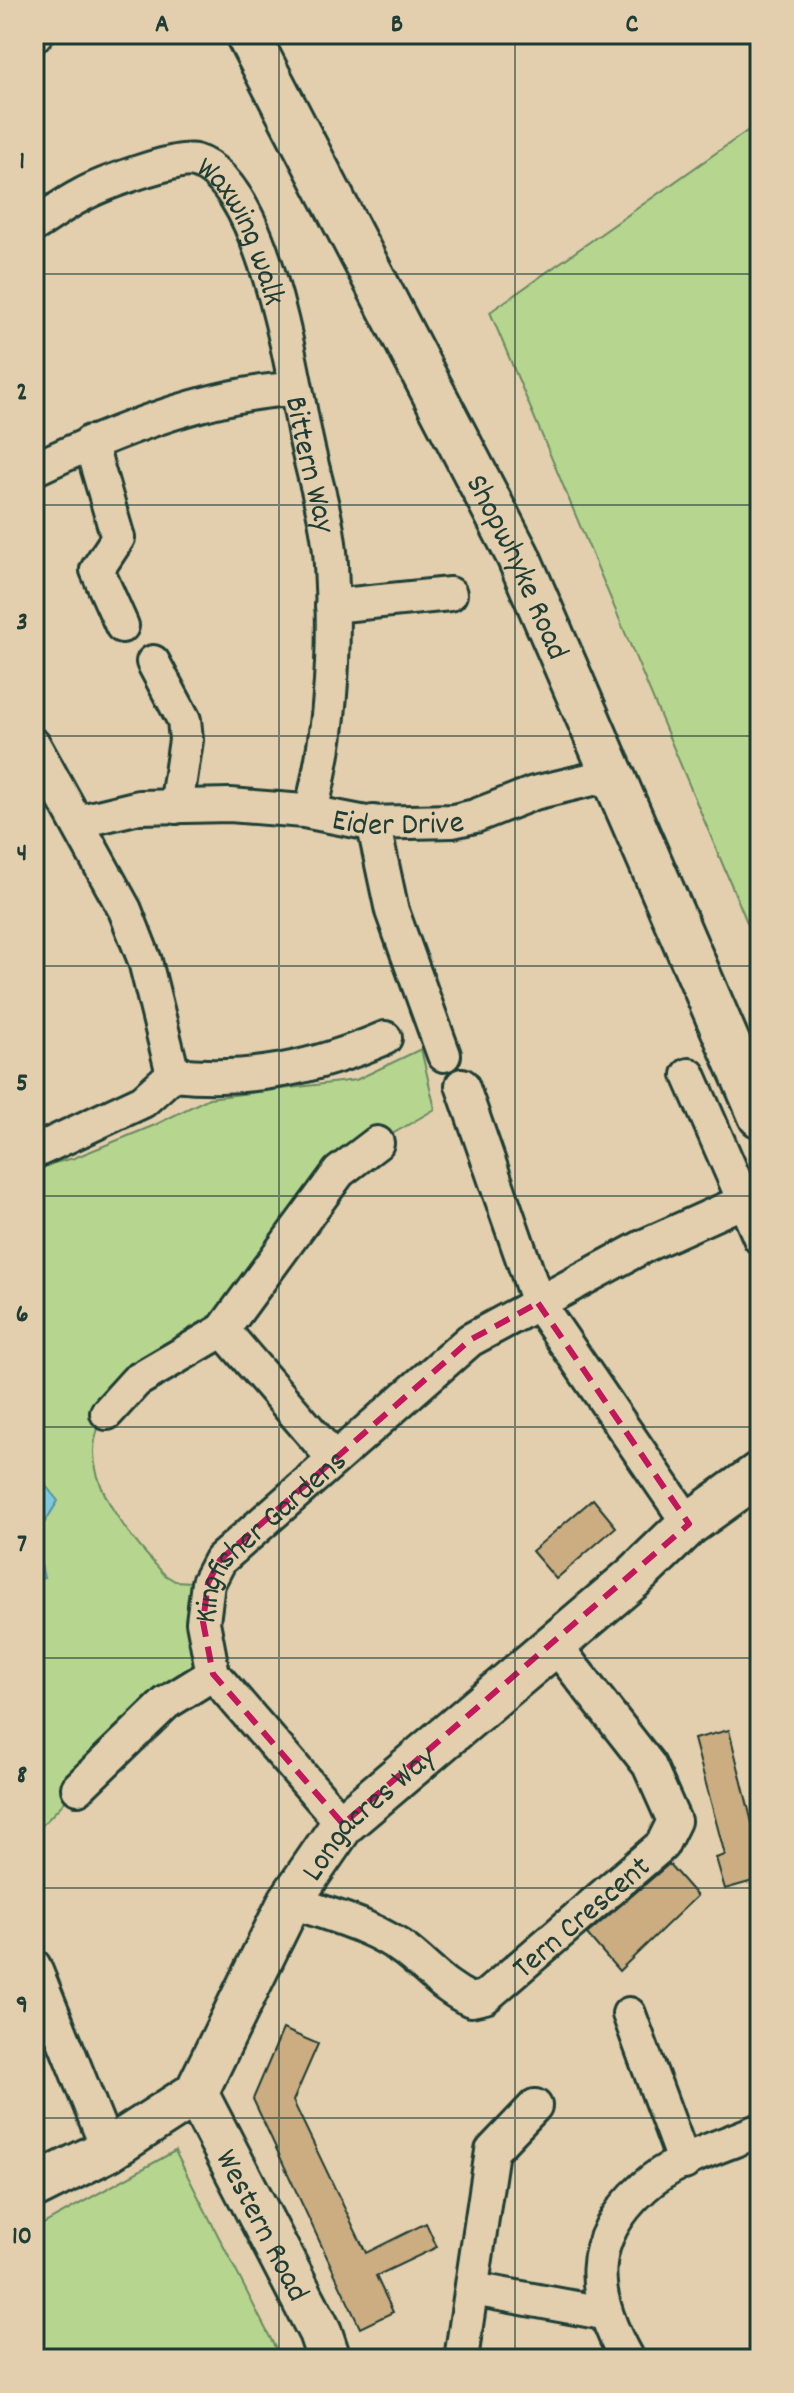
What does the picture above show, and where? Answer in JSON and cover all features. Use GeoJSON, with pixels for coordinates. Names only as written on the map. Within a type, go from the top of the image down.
{"type":"FeatureCollection","features":[{"type":"Feature","properties":{"kind":"main road","name":"Shopwhyke Road"},"geometry":{"type":"LineString","coordinates":[[247,34],[511,542],[760,1116]]}},
{"type":"Feature","properties":{"kind":"main road","name":"Longacres Way"},"geometry":{"type":"LineString","coordinates":[[196,2093],[290,1901],[343,1824],[555,1645],[689,1524],[760,1473]]}},
{"type":"Feature","properties":{"kind":"main road"},"geometry":{"type":"LineString","coordinates":[[34,2187],[108,2150],[196,2093]]}},
{"type":"Feature","properties":{"kind":"main road","name":"Western Road"},"geometry":{"type":"LineString","coordinates":[[196,2093],[320,2332],[329,2359]]}},
{"type":"Feature","properties":{"kind":"street","name":"Waxwing walk"},"geometry":{"type":"LineString","coordinates":[[34,225],[80,195],[129,176],[192,160],[209,167],[228,186],[275,289],[295,389]]}},
{"type":"Feature","properties":{"kind":"street","name":"Bittern Way"},"geometry":{"type":"LineString","coordinates":[[34,469],[90,442],[215,402],[295,389],[326,516],[332,606],[323,754],[311,812]]}},
{"type":"Feature","properties":{"kind":"street"},"geometry":{"type":"LineString","coordinates":[[90,442],[118,538],[97,570],[122,626]]}},
{"type":"Feature","properties":{"kind":"street"},"geometry":{"type":"LineString","coordinates":[[332,606],[450,594]]}},
{"type":"Feature","properties":{"kind":"street"},"geometry":{"type":"LineString","coordinates":[[153,662],[184,720],[186,740],[176,807]]}},
{"type":"Feature","properties":{"kind":"street"},"geometry":{"type":"LineString","coordinates":[[34,745],[45,792],[77,822],[125,910],[145,961],[173,1074]]}},
{"type":"Feature","properties":{"kind":"street","name":"Eider Drive"},"geometry":{"type":"LineString","coordinates":[[77,822],[139,807],[230,805],[311,812],[373,822],[464,820],[534,793],[614,774]]}},
{"type":"Feature","properties":{"kind":"street"},"geometry":{"type":"LineString","coordinates":[[373,822],[392,911],[444,1055]]}},
{"type":"Feature","properties":{"kind":"street"},"geometry":{"type":"LineString","coordinates":[[34,1152],[143,1101],[173,1074],[211,1078],[293,1070],[343,1056],[385,1038]]}},
{"type":"Feature","properties":{"kind":"street"},"geometry":{"type":"LineString","coordinates":[[689,1075],[760,1238]]}},
{"type":"Feature","properties":{"kind":"street"},"geometry":{"type":"LineString","coordinates":[[462,1085],[538,1303],[689,1524]]}},
{"type":"Feature","properties":{"kind":"street"},"geometry":{"type":"LineString","coordinates":[[107,1413],[136,1381],[223,1330],[339,1172],[377,1143]]}},
{"type":"Feature","properties":{"kind":"street","name":"Kingfisher Gardens"},"geometry":{"type":"LineString","coordinates":[[343,1824],[213,1674],[203,1622],[208,1583],[220,1560],[470,1340],[646,1245],[744,1201]]}},
{"type":"Feature","properties":{"kind":"street"},"geometry":{"type":"LineString","coordinates":[[223,1330],[334,1459]]}},
{"type":"Feature","properties":{"kind":"street","name":"Tern Crescent"},"geometry":{"type":"LineString","coordinates":[[290,1901],[369,1929],[405,1950],[430,1974],[471,2000],[485,1997],[662,1845],[674,1821],[649,1765],[555,1645]]}},
{"type":"Feature","properties":{"kind":"street"},"geometry":{"type":"LineString","coordinates":[[78,1788],[166,1703],[213,1674]]}},
{"type":"Feature","properties":{"kind":"street"},"geometry":{"type":"LineString","coordinates":[[34,1966],[108,2150]]}},
{"type":"Feature","properties":{"kind":"street"},"geometry":{"type":"LineString","coordinates":[[629,2014],[684,2163]]}},
{"type":"Feature","properties":{"kind":"street"},"geometry":{"type":"LineString","coordinates":[[461,2359],[492,2151],[535,2106]]}},
{"type":"Feature","properties":{"kind":"street"},"geometry":{"type":"LineString","coordinates":[[627,2359],[603,2313],[598,2294],[599,2265],[608,2236],[622,2212],[645,2185],[684,2163],[760,2130]]}},
{"type":"Feature","properties":{"kind":"street"},"geometry":{"type":"LineString","coordinates":[[473,2289],[603,2313]]}},
{"type":"Feature","properties":{"kind":"highlighted area"},"geometry":{"type":"Polygon","coordinates":[[[538,1303],[689,1524],[343,1824],[213,1674],[203,1622],[208,1583],[220,1560],[470,1340],[538,1303]]]}},
{"type":"Feature","properties":{"kind":"green space"},"geometry":{"type":"Polygon","coordinates":[[[760,122],[760,953],[490,312],[760,122]]]}},
{"type":"Feature","properties":{"kind":"green space"},"geometry":{"type":"Polygon","coordinates":[[[421,1049],[435,1109],[377,1143],[223,1330],[107,1413],[96,1434],[94,1455],[98,1477],[107,1499],[135,1540],[165,1575],[175,1581],[208,1583],[213,1674],[113,1751],[34,1834],[34,1168],[74,1158],[155,1125],[209,1098],[356,1080],[421,1049]]]}},
{"type":"Feature","properties":{"kind":"green space"},"geometry":{"type":"Polygon","coordinates":[[[175,2151],[281,2359],[34,2359],[34,2229],[175,2151]]]}},
{"type":"Feature","properties":{"kind":"water"},"geometry":{"type":"Polygon","coordinates":[[[34,1471],[58,1501],[43,1525],[38,1550],[44,1578],[34,1579],[34,1471]]]}},
{"type":"Feature","properties":{"kind":"building"},"geometry":{"type":"Polygon","coordinates":[[[593,1499],[616,1527],[556,1579],[532,1551],[593,1499]]]}},
{"type":"Feature","properties":{"kind":"building"},"geometry":{"type":"Polygon","coordinates":[[[729,1730],[760,1855],[760,1879],[725,1889],[716,1858],[725,1855],[694,1739],[729,1730]]]}},
{"type":"Feature","properties":{"kind":"building"},"geometry":{"type":"Polygon","coordinates":[[[669,1864],[697,1896],[619,1971],[587,1934],[669,1864]]]}},
{"type":"Feature","properties":{"kind":"building"},"geometry":{"type":"Polygon","coordinates":[[[283,2029],[318,2044],[293,2101],[366,2253],[426,2223],[437,2247],[376,2276],[393,2312],[360,2328],[253,2099],[283,2029]]]}}]}
